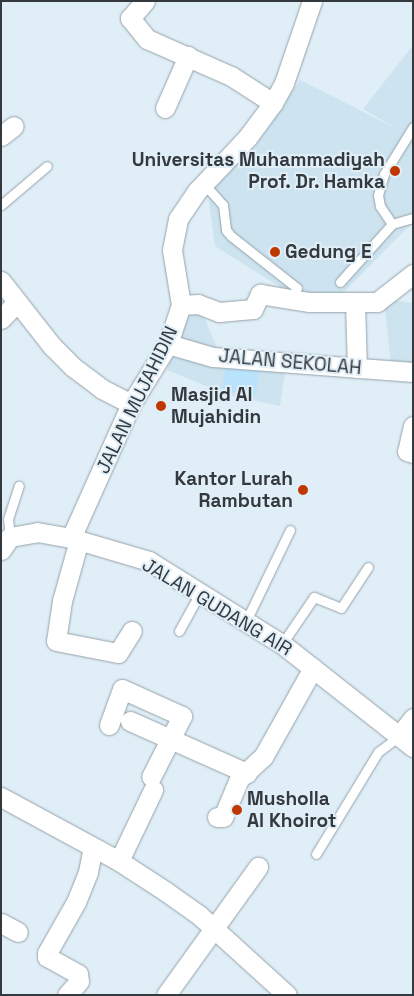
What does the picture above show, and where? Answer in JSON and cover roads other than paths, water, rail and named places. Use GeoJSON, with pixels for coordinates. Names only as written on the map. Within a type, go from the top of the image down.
{"type":"FeatureCollection","features":[{"type":"Feature","properties":{"kind":"street"},"geometry":{"type":"LineString","coordinates":[[145,1],[130,17],[150,41],[230,76],[273,103]]}},
{"type":"Feature","properties":{"kind":"street","name":"JALAN MUJAHIDIN"},"geometry":{"type":"LineString","coordinates":[[132,631],[118,653],[56,641],[75,539],[131,404],[168,344],[181,305],[172,250],[172,234],[178,219],[204,184],[247,138],[273,103],[287,75],[312,1]]}},
{"type":"Feature","properties":{"kind":"street"},"geometry":{"type":"LineString","coordinates":[[165,108],[188,56]]}},
{"type":"Feature","properties":{"kind":"street"},"geometry":{"type":"LineString","coordinates":[[181,305],[198,304],[219,312],[253,309],[260,294],[309,302],[376,302],[413,274]]}},
{"type":"Feature","properties":{"kind":"street"},"geometry":{"type":"LineString","coordinates":[[1,281],[16,302],[73,367],[102,389],[131,404]]}},
{"type":"Feature","properties":{"kind":"street"},"geometry":{"type":"LineString","coordinates":[[1,319],[16,302]]}},
{"type":"Feature","properties":{"kind":"street"},"geometry":{"type":"LineString","coordinates":[[355,302],[357,368]]}},
{"type":"Feature","properties":{"kind":"street","name":"JALAN SEKOLAH"},"geometry":{"type":"LineString","coordinates":[[168,344],[213,357],[413,372]]}},
{"type":"Feature","properties":{"kind":"street"},"geometry":{"type":"LineString","coordinates":[[413,426],[408,451],[413,453]]}},
{"type":"Feature","properties":{"kind":"street","name":"JALAN GUDANG AIR"},"geometry":{"type":"LineString","coordinates":[[6,544],[37,532],[75,539],[149,561],[282,644],[406,742]]}},
{"type":"Feature","properties":{"kind":"street"},"geometry":{"type":"LineString","coordinates":[[217,817],[223,817],[239,779],[247,774],[263,757],[313,668]]}},
{"type":"Feature","properties":{"kind":"street"},"geometry":{"type":"LineString","coordinates":[[109,725],[122,689],[182,716],[169,739],[119,861]]}},
{"type":"Feature","properties":{"kind":"street"},"geometry":{"type":"LineString","coordinates":[[406,742],[413,718]]}},
{"type":"Feature","properties":{"kind":"street"},"geometry":{"type":"LineString","coordinates":[[130,722],[247,774]]}},
{"type":"Feature","properties":{"kind":"street"},"geometry":{"type":"LineString","coordinates":[[1,797],[119,861],[215,930],[287,995]]}},
{"type":"Feature","properties":{"kind":"street"},"geometry":{"type":"LineString","coordinates":[[68,995],[79,981],[78,974],[47,957],[47,953],[76,902],[88,872],[93,846]]}},
{"type":"Feature","properties":{"kind":"street"},"geometry":{"type":"LineString","coordinates":[[166,995],[215,930],[258,868]]}},
{"type":"Feature","properties":{"kind":"street"},"geometry":{"type":"LineString","coordinates":[[1,923],[18,932]]}},
{"type":"Feature","properties":{"kind":"lane"},"geometry":{"type":"LineString","coordinates":[[392,224],[380,206],[378,195],[384,174],[413,127]]}},
{"type":"Feature","properties":{"kind":"lane"},"geometry":{"type":"LineString","coordinates":[[1,205],[47,166]]}},
{"type":"Feature","properties":{"kind":"lane"},"geometry":{"type":"LineString","coordinates":[[204,184],[223,205],[226,230],[230,236],[297,288]]}},
{"type":"Feature","properties":{"kind":"lane"},"geometry":{"type":"LineString","coordinates":[[340,282],[392,224],[413,218]]}},
{"type":"Feature","properties":{"kind":"lane"},"geometry":{"type":"LineString","coordinates":[[6,544],[7,524],[18,486]]}},
{"type":"Feature","properties":{"kind":"lane"},"geometry":{"type":"LineString","coordinates":[[246,621],[290,530]]}},
{"type":"Feature","properties":{"kind":"lane"},"geometry":{"type":"LineString","coordinates":[[282,644],[314,597],[341,608],[368,567]]}},
{"type":"Feature","properties":{"kind":"lane"},"geometry":{"type":"LineString","coordinates":[[179,631],[200,593]]}},
{"type":"Feature","properties":{"kind":"lane"},"geometry":{"type":"LineString","coordinates":[[316,854],[378,752],[406,742]]}},
{"type":"Feature","properties":{"kind":"place","name":"Universitas Muhammadiyah Prof. Dr. Hamka"},"geometry":{"type":"Point","coordinates":[395,171]}},
{"type":"Feature","properties":{"kind":"place","name":"Gedung E"},"geometry":{"type":"Point","coordinates":[275,252]}},
{"type":"Feature","properties":{"kind":"place","name":"Masjid Al Mujahidin"},"geometry":{"type":"Point","coordinates":[161,406]}},
{"type":"Feature","properties":{"kind":"place","name":"Kantor Lurah Rambutan"},"geometry":{"type":"Point","coordinates":[303,490]}},
{"type":"Feature","properties":{"kind":"place","name":"Musholla Al Khoirot"},"geometry":{"type":"Point","coordinates":[237,810]}}]}
